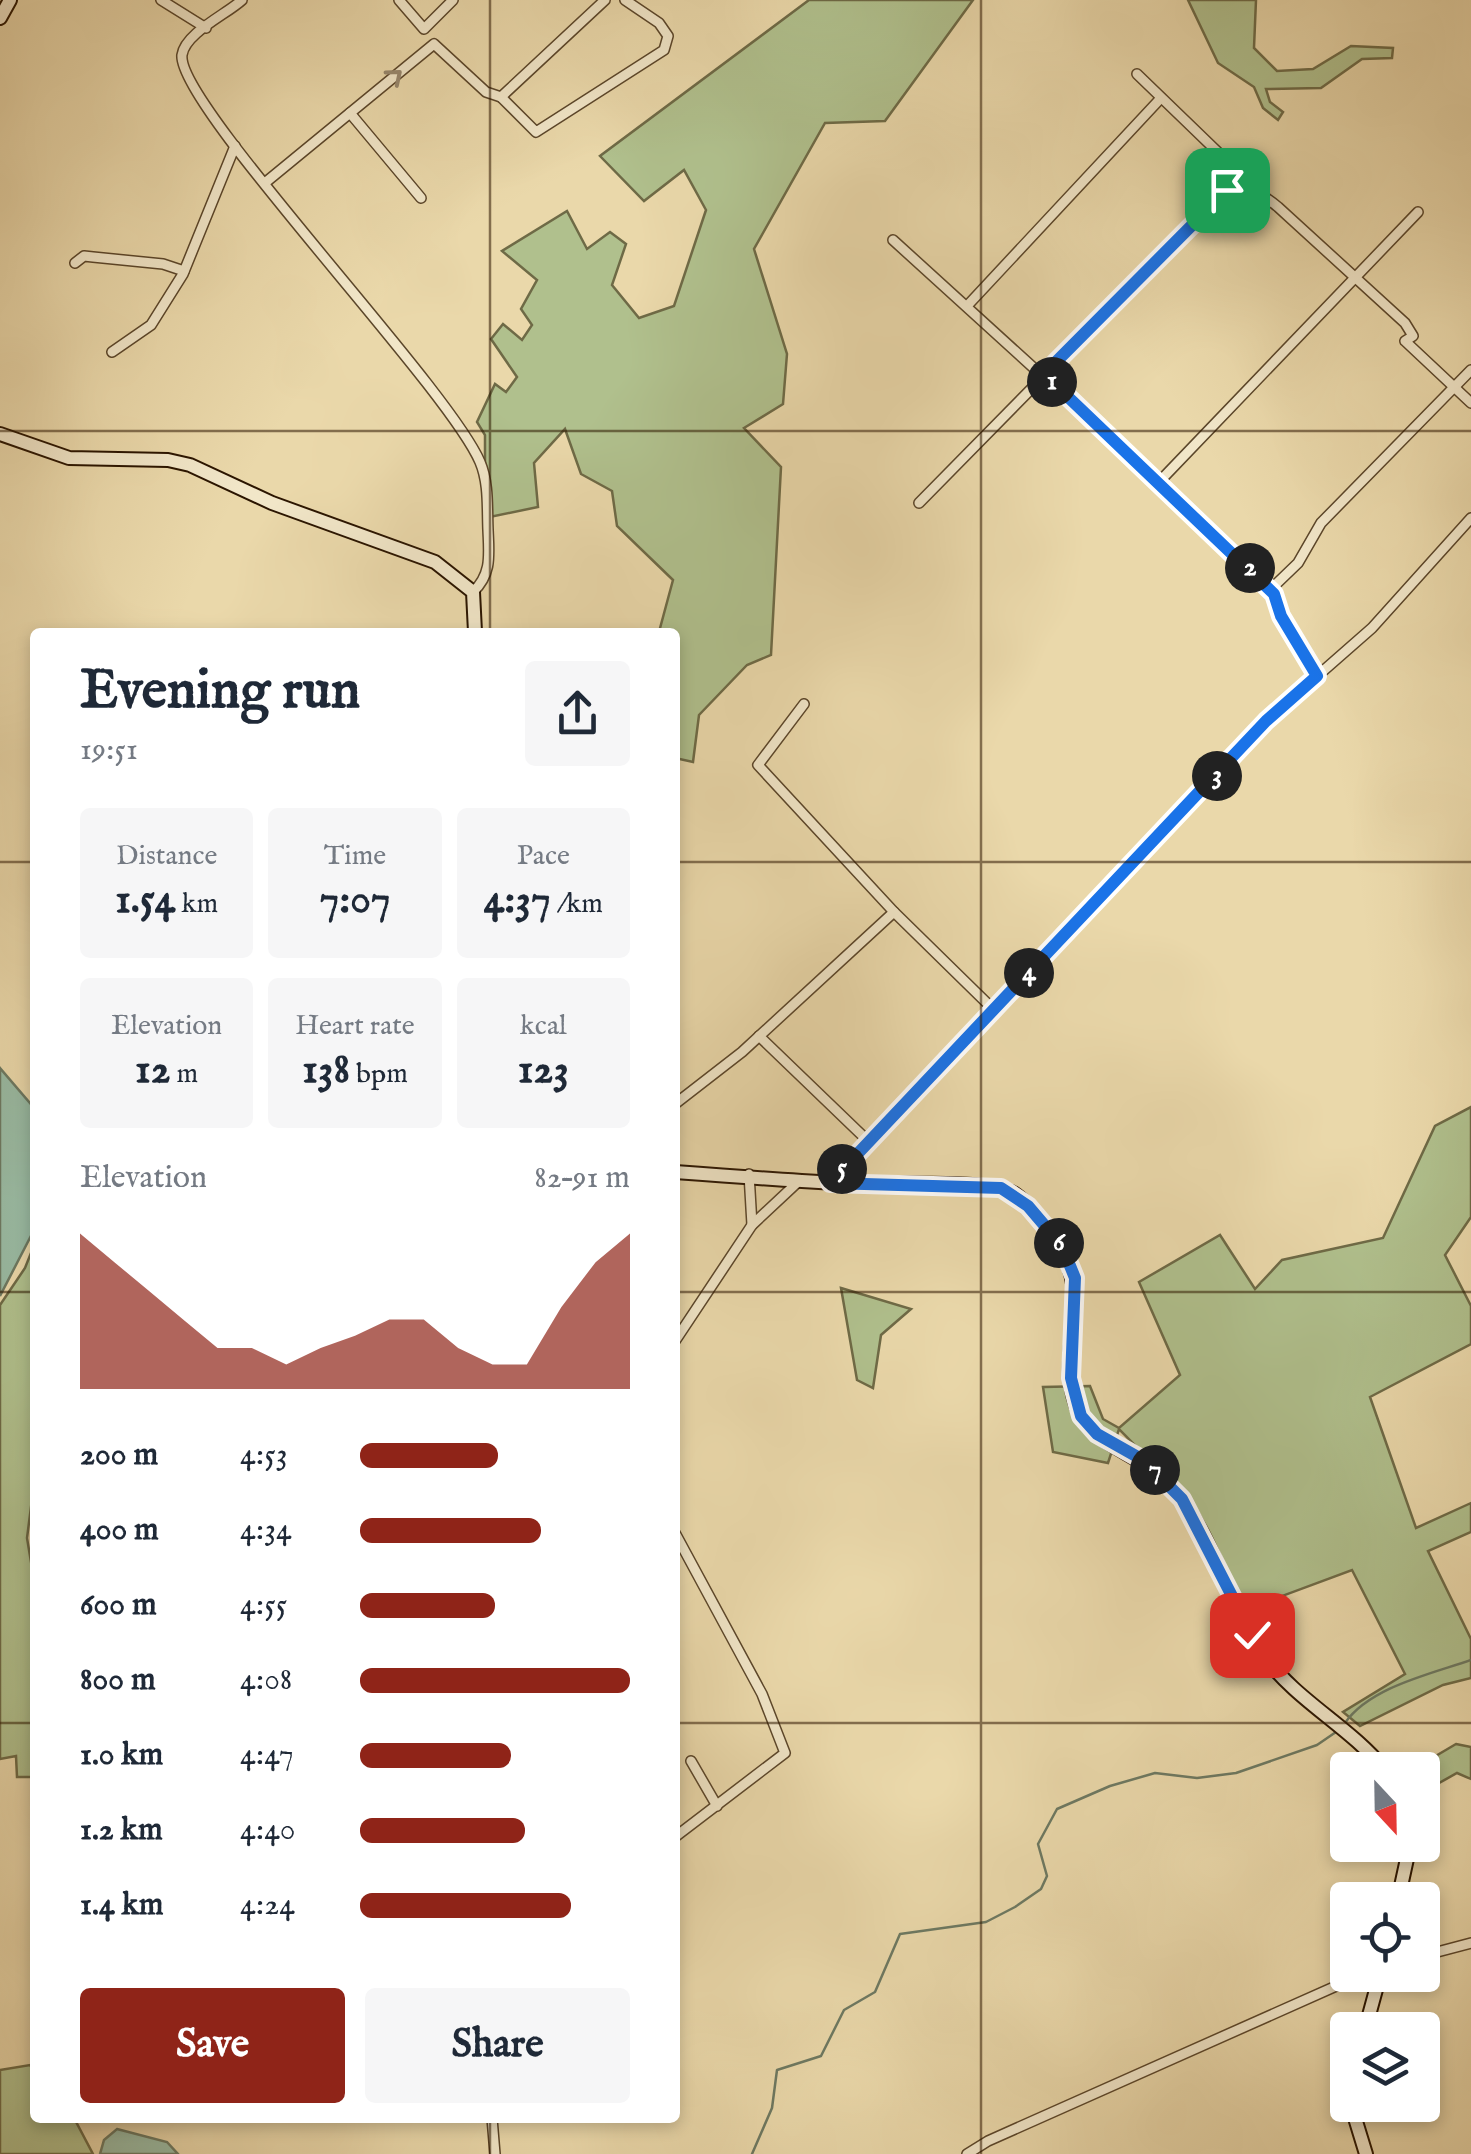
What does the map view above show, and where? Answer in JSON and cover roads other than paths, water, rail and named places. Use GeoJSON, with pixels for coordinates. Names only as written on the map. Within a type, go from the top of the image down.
{"type":"FeatureCollection","features":[{"type":"Feature","properties":{"kind":"main road"},"geometry":{"type":"LineString","coordinates":[[0,18],[9,2]]}},
{"type":"Feature","properties":{"kind":"main road"},"geometry":{"type":"LineString","coordinates":[[0,434],[69,458],[168,460],[190,465],[272,503],[436,562],[473,592],[475,628]]}},
{"type":"Feature","properties":{"kind":"main road"},"geometry":{"type":"LineString","coordinates":[[680,1172],[749,1174],[830,1183],[1001,1188],[1028,1206],[1062,1246],[1075,1278],[1071,1378],[1081,1416],[1097,1434],[1143,1460],[1174,1490],[1195,1519],[1263,1654],[1290,1689],[1351,1734],[1368,1752]]}},
{"type":"Feature","properties":{"kind":"main road"},"geometry":{"type":"LineString","coordinates":[[1356,2122],[1366,2154]]}},
{"type":"Feature","properties":{"kind":"street"},"geometry":{"type":"LineString","coordinates":[[161,0],[206,28]]}},
{"type":"Feature","properties":{"kind":"street"},"geometry":{"type":"LineString","coordinates":[[242,0],[184,48],[183,64],[235,146],[439,396],[478,457],[486,490],[489,556],[486,580],[473,592]]}},
{"type":"Feature","properties":{"kind":"street"},"geometry":{"type":"LineString","coordinates":[[400,0],[434,44],[486,92],[501,97],[536,132],[664,50],[668,36],[660,22],[625,0]]}},
{"type":"Feature","properties":{"kind":"street"},"geometry":{"type":"LineString","coordinates":[[424,28],[452,0]]}},
{"type":"Feature","properties":{"kind":"street"},"geometry":{"type":"LineString","coordinates":[[501,97],[605,0]]}},
{"type":"Feature","properties":{"kind":"street"},"geometry":{"type":"LineString","coordinates":[[266,182],[434,44]]}},
{"type":"Feature","properties":{"kind":"street"},"geometry":{"type":"LineString","coordinates":[[1137,74],[1353,280],[1405,324],[1413,336],[1405,342],[1471,403]]}},
{"type":"Feature","properties":{"kind":"street"},"geometry":{"type":"LineString","coordinates":[[968,306],[1161,98]]}},
{"type":"Feature","properties":{"kind":"street"},"geometry":{"type":"LineString","coordinates":[[350,113],[421,198]]}},
{"type":"Feature","properties":{"kind":"street"},"geometry":{"type":"LineString","coordinates":[[112,352],[151,325],[184,271],[235,146]]}},
{"type":"Feature","properties":{"kind":"street"},"geometry":{"type":"LineString","coordinates":[[919,503],[1218,198],[1232,189],[1258,190]]}},
{"type":"Feature","properties":{"kind":"street"},"geometry":{"type":"LineString","coordinates":[[1158,482],[1418,212]]}},
{"type":"Feature","properties":{"kind":"street"},"geometry":{"type":"LineString","coordinates":[[892,240],[1044,374],[1274,594]]}},
{"type":"Feature","properties":{"kind":"street"},"geometry":{"type":"LineString","coordinates":[[75,264],[93,257],[163,264],[184,271]]}},
{"type":"Feature","properties":{"kind":"street"},"geometry":{"type":"LineString","coordinates":[[1317,676],[1281,616],[1272,590],[1298,562],[1321,523],[1471,370]]}},
{"type":"Feature","properties":{"kind":"street"},"geometry":{"type":"LineString","coordinates":[[830,1183],[1266,721],[1406,593],[1471,518]]}},
{"type":"Feature","properties":{"kind":"street"},"geometry":{"type":"LineString","coordinates":[[804,704],[758,765],[894,912],[994,1011]]}},
{"type":"Feature","properties":{"kind":"street"},"geometry":{"type":"LineString","coordinates":[[680,1096],[760,1036],[894,912]]}},
{"type":"Feature","properties":{"kind":"street"},"geometry":{"type":"LineString","coordinates":[[760,1036],[868,1142]]}},
{"type":"Feature","properties":{"kind":"street"},"geometry":{"type":"LineString","coordinates":[[749,1174],[752,1225]]}},
{"type":"Feature","properties":{"kind":"street"},"geometry":{"type":"LineString","coordinates":[[680,1333],[752,1225],[801,1179]]}},
{"type":"Feature","properties":{"kind":"street"},"geometry":{"type":"LineString","coordinates":[[680,1542],[762,1694],[785,1753],[680,1833]]}},
{"type":"Feature","properties":{"kind":"street"},"geometry":{"type":"LineString","coordinates":[[691,1761],[718,1806]]}},
{"type":"Feature","properties":{"kind":"street"},"geometry":{"type":"LineString","coordinates":[[1440,1951],[1471,1943]]}},
{"type":"Feature","properties":{"kind":"street"},"geometry":{"type":"LineString","coordinates":[[967,2154],[988,2140],[1330,1989]]}},
{"type":"Feature","properties":{"kind":"street"},"geometry":{"type":"LineString","coordinates":[[492,2123],[495,2154]]}},
{"type":"Feature","properties":{"kind":"waterway"},"geometry":{"type":"LineString","coordinates":[[1345,1723],[1385,1691],[1471,1660]]}},
{"type":"Feature","properties":{"kind":"waterway"},"geometry":{"type":"LineString","coordinates":[[752,2154],[772,2108],[777,2070],[821,2056],[844,2010],[875,1992],[900,1934],[986,1922],[1041,1889],[1047,1876],[1038,1844],[1057,1809],[1110,1786],[1155,1773],[1197,1778],[1236,1773],[1317,1745],[1336,1732]]}}]}
